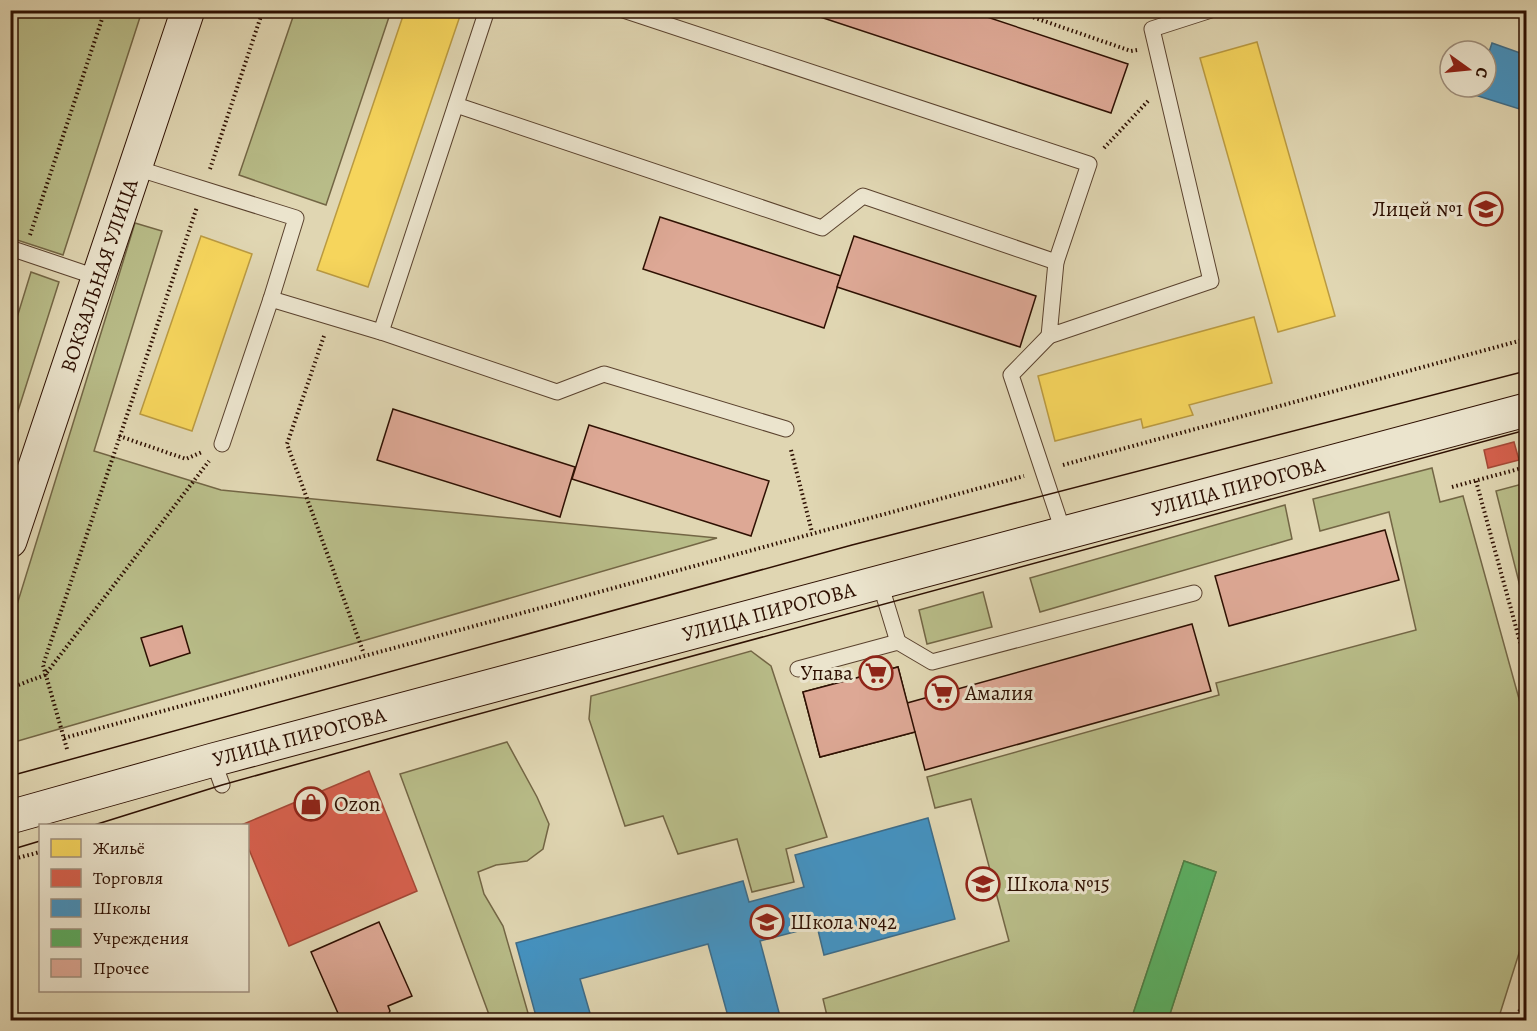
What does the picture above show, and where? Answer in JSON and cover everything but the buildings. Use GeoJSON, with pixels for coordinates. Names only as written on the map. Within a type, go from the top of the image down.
{"type":"FeatureCollection","features":[{"type":"Feature","properties":{"kind":"main road","name":"ВОКЗАЛЬНАЯ УЛИЦА"},"geometry":{"type":"LineString","coordinates":[[10,540],[189,10]]}},
{"type":"Feature","properties":{"kind":"main road","name":"УЛИЦА ПИРОГОВА"},"geometry":{"type":"LineString","coordinates":[[10,817],[218,773],[880,583],[1527,410]]}},
{"type":"Feature","properties":{"kind":"lane"},"geometry":{"type":"LineString","coordinates":[[381,332],[487,10]]}},
{"type":"Feature","properties":{"kind":"lane"},"geometry":{"type":"LineString","coordinates":[[623,10],[1089,164],[1056,262],[1049,336]]}},
{"type":"Feature","properties":{"kind":"lane"},"geometry":{"type":"LineString","coordinates":[[1064,534],[1011,375],[1049,336],[1211,281],[1152,29],[1211,10]]}},
{"type":"Feature","properties":{"kind":"lane"},"geometry":{"type":"LineString","coordinates":[[456,105],[822,228],[863,196],[1056,262]]}},
{"type":"Feature","properties":{"kind":"lane"},"geometry":{"type":"LineString","coordinates":[[136,168],[296,218],[222,444]]}},
{"type":"Feature","properties":{"kind":"lane"},"geometry":{"type":"LineString","coordinates":[[17,250],[99,278]]}},
{"type":"Feature","properties":{"kind":"lane"},"geometry":{"type":"LineString","coordinates":[[271,299],[381,332],[557,392],[604,374],[786,429]]}},
{"type":"Feature","properties":{"kind":"lane"},"geometry":{"type":"LineString","coordinates":[[880,583],[898,642],[932,662],[1194,593]]}},
{"type":"Feature","properties":{"kind":"lane"},"geometry":{"type":"LineString","coordinates":[[798,669],[898,642]]}},
{"type":"Feature","properties":{"kind":"path"},"geometry":{"type":"LineString","coordinates":[[10,293],[17,250],[105,10]]}},
{"type":"Feature","properties":{"kind":"path"},"geometry":{"type":"LineString","coordinates":[[67,749],[43,665],[263,10]]}},
{"type":"Feature","properties":{"kind":"path"},"geometry":{"type":"LineString","coordinates":[[1012,10],[1131,51],[1156,45]]}},
{"type":"Feature","properties":{"kind":"path"},"geometry":{"type":"LineString","coordinates":[[1089,164],[1164,83]]}},
{"type":"Feature","properties":{"kind":"path"},"geometry":{"type":"LineString","coordinates":[[331,316],[286,444],[364,654]]}},
{"type":"Feature","properties":{"kind":"path"},"geometry":{"type":"LineString","coordinates":[[63,738],[364,654],[1527,339]]}},
{"type":"Feature","properties":{"kind":"path"},"geometry":{"type":"LineString","coordinates":[[786,429],[812,532]]}},
{"type":"Feature","properties":{"kind":"path"},"geometry":{"type":"LineString","coordinates":[[119,436],[186,459],[222,444]]}},
{"type":"Feature","properties":{"kind":"path"},"geometry":{"type":"LineString","coordinates":[[10,688],[45,675],[222,444]]}},
{"type":"Feature","properties":{"kind":"path"},"geometry":{"type":"LineString","coordinates":[[1452,487],[1527,467]]}},
{"type":"Feature","properties":{"kind":"path"},"geometry":{"type":"LineString","coordinates":[[1476,481],[1527,664]]}},
{"type":"Feature","properties":{"kind":"path"},"geometry":{"type":"LineString","coordinates":[[10,860],[39,852]]}},
{"type":"Feature","properties":{"kind":"path"},"geometry":{"type":"LineString","coordinates":[[1516,1020],[1527,989]]}},
{"type":"Feature","properties":{"kind":"green space"},"geometry":{"type":"Polygon","coordinates":[[[11,10],[142,11],[63,255],[11,238],[11,10]]]}},
{"type":"Feature","properties":{"kind":"green space"},"geometry":{"type":"Polygon","coordinates":[[[295,11],[391,11],[326,205],[239,175],[295,11]]]}},
{"type":"Feature","properties":{"kind":"green space"},"geometry":{"type":"Polygon","coordinates":[[[135,223],[162,231],[94,451],[221,490],[717,538],[11,743],[11,624],[135,223]]]}},
{"type":"Feature","properties":{"kind":"green space"},"geometry":{"type":"Polygon","coordinates":[[[31,272],[59,282],[11,433],[11,337],[31,272]]]}},
{"type":"Feature","properties":{"kind":"green space"},"geometry":{"type":"Polygon","coordinates":[[[1432,468],[1440,502],[1463,496],[1526,724],[1526,931],[1498,1020],[1168,1020],[1216,872],[1184,861],[1131,1020],[828,1020],[823,999],[1009,941],[971,799],[935,808],[927,777],[1219,695],[1216,683],[1416,630],[1389,512],[1320,531],[1313,499],[1432,468]]]}},
{"type":"Feature","properties":{"kind":"green space"},"geometry":{"type":"Polygon","coordinates":[[[1526,483],[1526,610],[1496,491],[1526,483]]]}},
{"type":"Feature","properties":{"kind":"green space"},"geometry":{"type":"Polygon","coordinates":[[[1285,505],[1292,539],[1040,612],[1030,578],[1285,505]]]}},
{"type":"Feature","properties":{"kind":"green space"},"geometry":{"type":"Polygon","coordinates":[[[983,592],[992,627],[927,644],[919,610],[983,592]]]}},
{"type":"Feature","properties":{"kind":"green space"},"geometry":{"type":"Polygon","coordinates":[[[751,651],[771,666],[827,837],[786,849],[794,882],[752,892],[737,839],[678,854],[663,816],[625,826],[589,719],[591,696],[751,651]]]}},
{"type":"Feature","properties":{"kind":"green space"},"geometry":{"type":"Polygon","coordinates":[[[507,742],[549,824],[543,849],[527,861],[496,865],[478,872],[484,894],[503,926],[530,1020],[491,1020],[400,774],[507,742]]]}},
{"type":"Feature","properties":{"kind":"tram line"},"geometry":{"type":"LineString","coordinates":[[10,776],[852,545],[1526,371]]}},
{"type":"Feature","properties":{"kind":"tram line"},"geometry":{"type":"LineString","coordinates":[[97,824],[222,785],[464,718],[1526,430]]}},
{"type":"Feature","properties":{"kind":"tram line"},"geometry":{"type":"LineString","coordinates":[[10,850],[39,841]]}},
{"type":"Feature","properties":{"kind":"place","name":"Лицей №1"},"geometry":{"type":"Point","coordinates":[1486,209]}},
{"type":"Feature","properties":{"kind":"place","name":"Упава"},"geometry":{"type":"Point","coordinates":[876,673]}},
{"type":"Feature","properties":{"kind":"place","name":"Амалия"},"geometry":{"type":"Point","coordinates":[942,693]}},
{"type":"Feature","properties":{"kind":"place","name":"Ozon"},"geometry":{"type":"Point","coordinates":[311,804]}},
{"type":"Feature","properties":{"kind":"place","name":"Школа №15"},"geometry":{"type":"Point","coordinates":[983,884]}},
{"type":"Feature","properties":{"kind":"place","name":"Школа №42"},"geometry":{"type":"Point","coordinates":[767,922]}}]}
